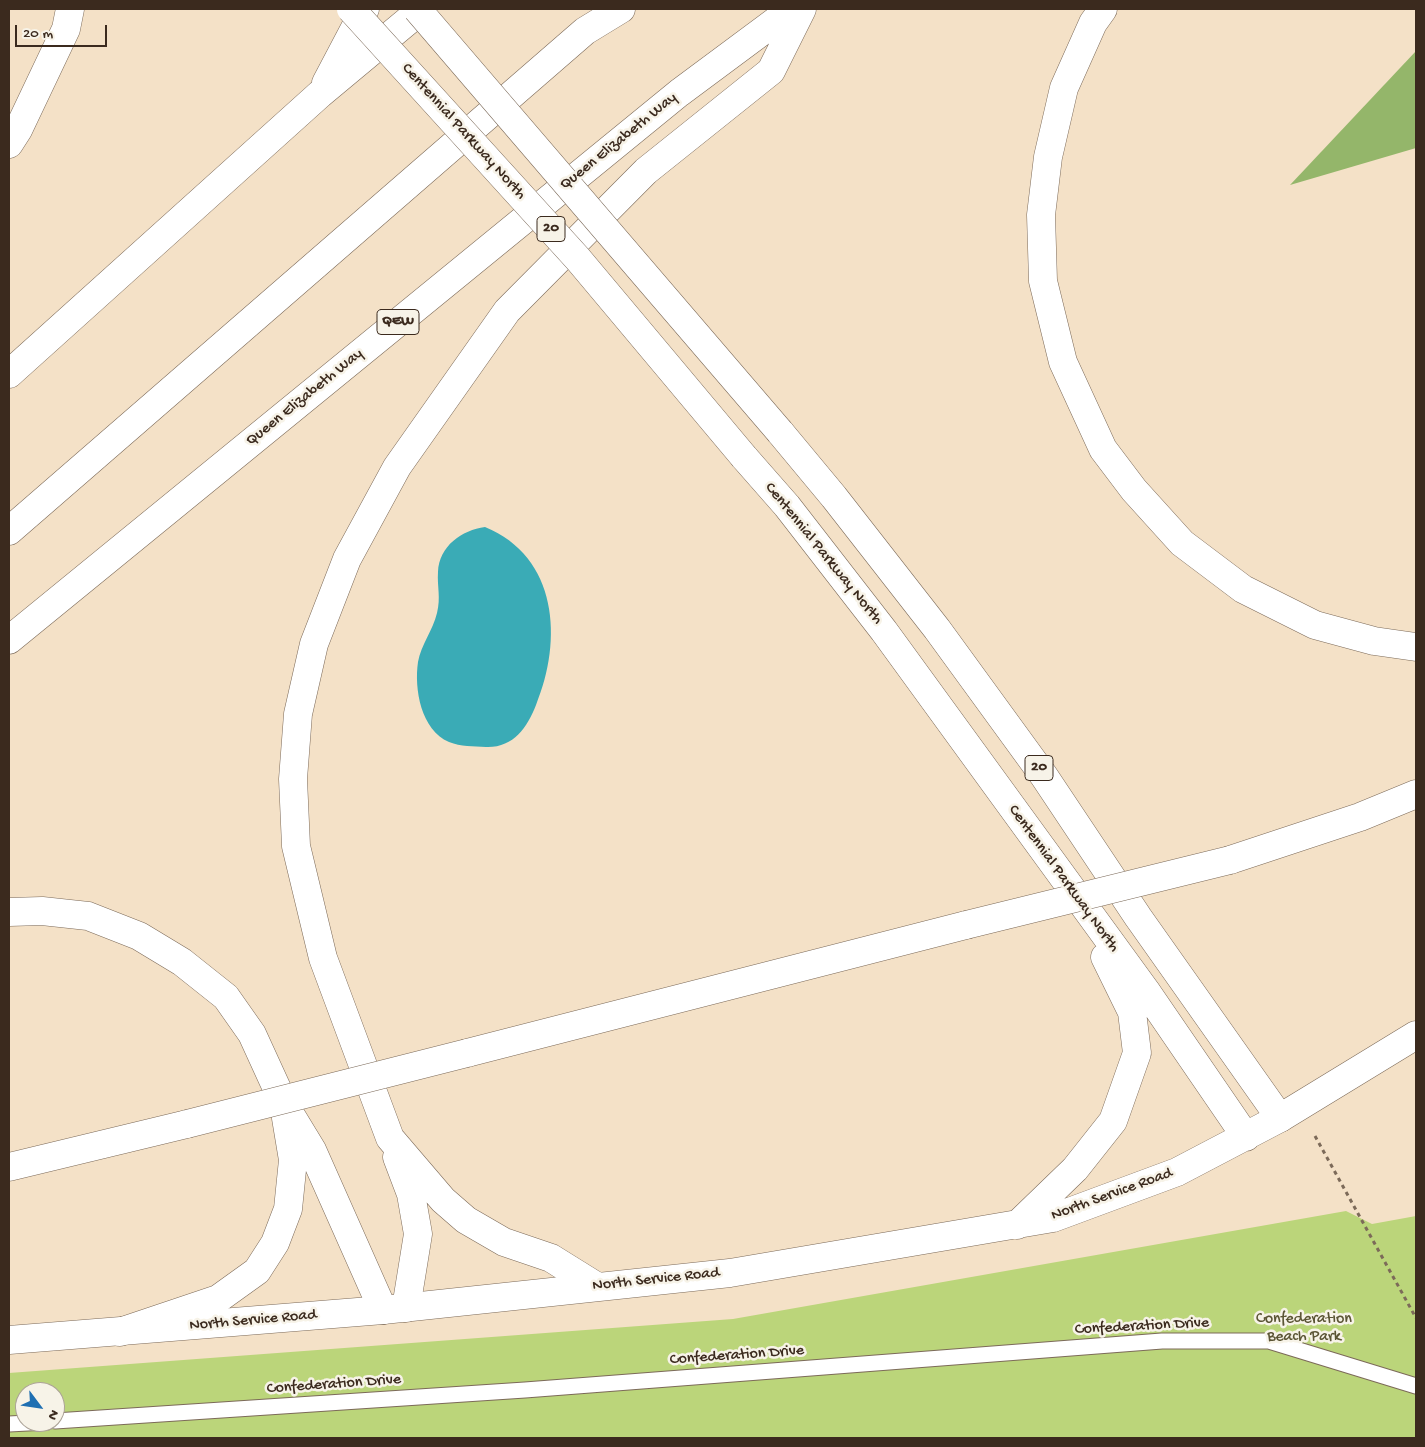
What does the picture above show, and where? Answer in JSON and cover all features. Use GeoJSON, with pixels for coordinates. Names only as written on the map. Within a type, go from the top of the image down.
{"type":"FeatureCollection","features":[{"type":"Feature","properties":{"kind":"main road"},"geometry":{"type":"LineString","coordinates":[[9,144],[18,130],[66,30],[70,9]]}},
{"type":"Feature","properties":{"kind":"main road","name":"Centennial Parkway North"},"geometry":{"type":"LineString","coordinates":[[351,9],[578,259],[787,506],[884,631],[1100,931],[1146,991],[1246,1137]]}},
{"type":"Feature","properties":{"kind":"main road"},"geometry":{"type":"LineString","coordinates":[[320,94],[365,9]]}},
{"type":"Feature","properties":{"kind":"main road","name":"20"},"geometry":{"type":"LineString","coordinates":[[416,9],[834,497],[948,644],[1044,776],[1138,917],[1280,1118]]}},
{"type":"Feature","properties":{"kind":"main road"},"geometry":{"type":"LineString","coordinates":[[9,374],[320,94],[422,9]]}},
{"type":"Feature","properties":{"kind":"main road"},"geometry":{"type":"LineString","coordinates":[[9,531],[585,31],[621,9]]}},
{"type":"Feature","properties":{"kind":"main road","name":"Queen Elizabeth Way"},"geometry":{"type":"LineString","coordinates":[[9,640],[679,93],[792,9]]}},
{"type":"Feature","properties":{"kind":"main road"},"geometry":{"type":"LineString","coordinates":[[394,1309],[418,1234],[411,1194],[323,958],[296,846],[293,779],[297,724],[314,644],[347,559],[397,467],[507,311],[646,171],[771,71],[802,9]]}},
{"type":"Feature","properties":{"kind":"main road"},"geometry":{"type":"LineString","coordinates":[[1103,9],[1093,23],[1064,88],[1048,157],[1041,215],[1044,280],[1063,362],[1103,449],[1134,490],[1182,543],[1243,589],[1315,625],[1374,641],[1416,647]]}},
{"type":"Feature","properties":{"kind":"main road"},"geometry":{"type":"LineString","coordinates":[[9,1167],[467,1053],[966,924],[1230,860],[1360,817],[1416,794]]}},
{"type":"Feature","properties":{"kind":"main road"},"geometry":{"type":"LineString","coordinates":[[9,912],[42,910],[88,916],[138,936],[182,962],[226,997],[252,1034],[284,1104],[312,1150],[394,1309]]}},
{"type":"Feature","properties":{"kind":"main road"},"geometry":{"type":"LineString","coordinates":[[1017,1225],[1075,1169],[1113,1121],[1137,1053],[1132,1012],[1106,961],[1100,931]]}},
{"type":"Feature","properties":{"kind":"main road","name":"North Service Road"},"geometry":{"type":"LineString","coordinates":[[9,1340],[394,1309],[730,1273],[1053,1218],[1177,1172],[1280,1118],[1416,1035]]}},
{"type":"Feature","properties":{"kind":"main road"},"geometry":{"type":"LineString","coordinates":[[120,1332],[218,1300],[257,1271],[275,1243],[288,1209],[293,1160],[284,1104]]}},
{"type":"Feature","properties":{"kind":"main road"},"geometry":{"type":"LineString","coordinates":[[390,1138],[443,1200],[466,1220],[504,1242],[551,1258],[596,1286]]}},
{"type":"Feature","properties":{"kind":"lane","name":"Confederation Drive"},"geometry":{"type":"LineString","coordinates":[[65,1421],[525,1390],[1162,1340],[1268,1341],[1416,1386]]}},
{"type":"Feature","properties":{"kind":"path"},"geometry":{"type":"LineString","coordinates":[[1315,1136],[1416,1318]]}},
{"type":"Feature","properties":{"kind":"green space"},"geometry":{"type":"Polygon","coordinates":[[[1416,51],[1416,148],[1290,185],[1416,51]]]}},
{"type":"Feature","properties":{"kind":"green space","name":"Confederation Beach Park"},"geometry":{"type":"Polygon","coordinates":[[[1346,1211],[1372,1224],[1416,1216],[1416,1438],[9,1438],[9,1373],[733,1319],[1346,1211]]]}},
{"type":"Feature","properties":{"kind":"water"},"geometry":{"type":"Polygon","coordinates":[[[485,527],[509,541],[528,558],[540,579],[548,603],[551,628],[550,654],[545,680],[528,721],[518,735],[511,740],[504,744],[486,747],[454,744],[439,736],[426,719],[417,684],[418,662],[433,625],[439,602],[439,563],[447,547],[453,541],[468,532],[485,527]]]}}]}
